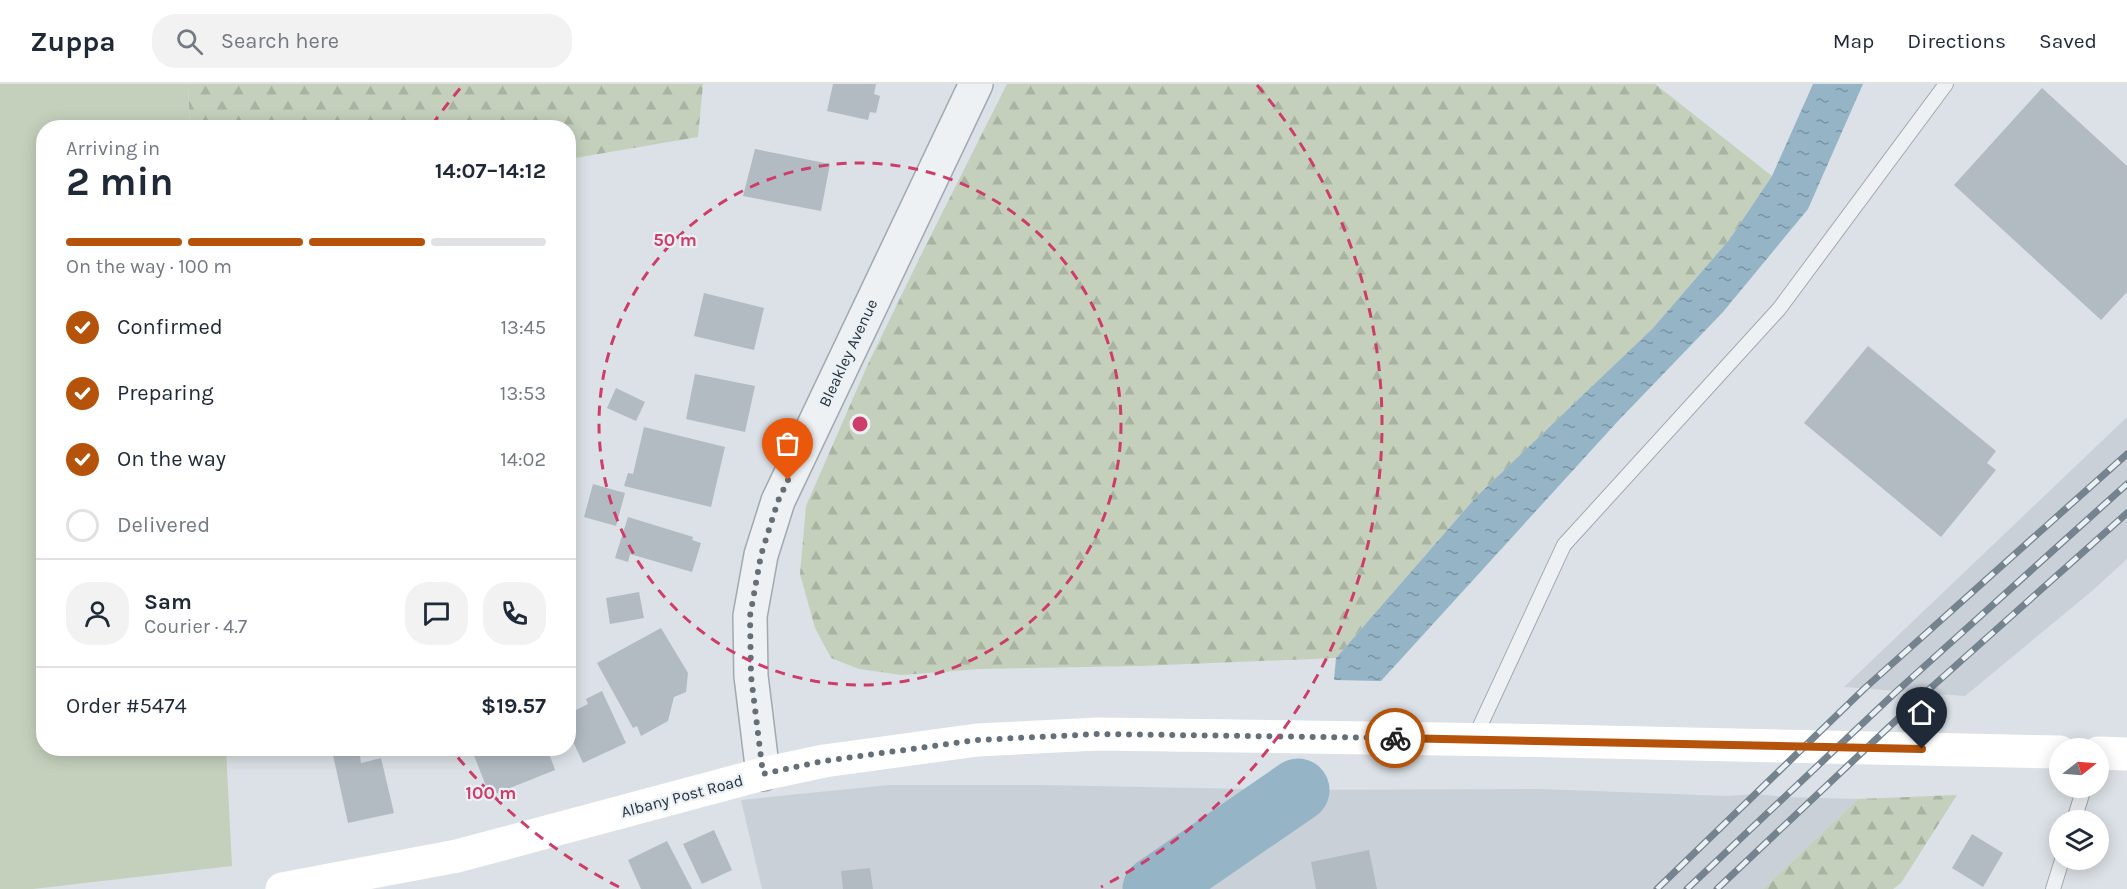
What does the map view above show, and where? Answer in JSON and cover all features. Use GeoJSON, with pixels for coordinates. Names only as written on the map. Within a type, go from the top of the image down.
{"type":"FeatureCollection","features":[{"type":"Feature","properties":{"kind":"main road","name":"Albany Post Road"},"geometry":{"type":"LineString","coordinates":[[282,889],[457,856],[763,774],[824,761],[977,740],[1098,734],[1474,739],[2049,752]]}},
{"type":"Feature","properties":{"kind":"main road"},"geometry":{"type":"LineString","coordinates":[[2109,753],[2127,754]]}},
{"type":"Feature","properties":{"kind":"street","name":"Bleakley Avenue"},"geometry":{"type":"LineString","coordinates":[[763,774],[751,676],[750,616],[761,555],[778,501],[976,84]]}},
{"type":"Feature","properties":{"kind":"lane"},"geometry":{"type":"LineString","coordinates":[[1474,739],[1564,545],[1779,309],[1946,84]]}},
{"type":"Feature","properties":{"kind":"lane"},"geometry":{"type":"LineString","coordinates":[[2053,889],[2059,870]]}},
{"type":"Feature","properties":{"kind":"shaded area"},"geometry":{"type":"Polygon","coordinates":[[[2127,417],[2127,559],[2092,591],[1965,696],[1844,687],[2127,417]]]}},
{"type":"Feature","properties":{"kind":"shaded area"},"geometry":{"type":"Polygon","coordinates":[[[889,785],[1041,785],[1298,790],[1540,789],[1858,799],[1763,889],[762,889],[741,800],[889,785]]]}},
{"type":"Feature","properties":{"kind":"green space"},"geometry":{"type":"Polygon","coordinates":[[[0,84],[188,84],[190,120],[36,120],[36,756],[226,756],[232,866],[33,889],[0,889],[0,84]]]}},
{"type":"Feature","properties":{"kind":"green space"},"geometry":{"type":"Polygon","coordinates":[[[188,84],[703,84],[698,137],[576,158],[576,120],[190,120],[188,84]]]}},
{"type":"Feature","properties":{"kind":"green space"},"geometry":{"type":"Polygon","coordinates":[[[1007,84],[1655,84],[1772,176],[1729,240],[1653,328],[1476,497],[1336,658],[1139,666],[979,669],[902,675],[859,669],[831,658],[815,628],[800,574],[806,506],[868,364],[1007,84]]]}},
{"type":"Feature","properties":{"kind":"green space"},"geometry":{"type":"Polygon","coordinates":[[[1957,795],[1901,883],[1893,889],[1763,889],[1858,799],[1957,795]]]}},
{"type":"Feature","properties":{"kind":"water"},"geometry":{"type":"Polygon","coordinates":[[[1813,84],[1863,84],[1808,209],[1723,312],[1618,421],[1381,681],[1334,680],[1336,658],[1476,497],[1653,328],[1729,240],[1772,176],[1813,84]]]}},
{"type":"Feature","properties":{"kind":"building"},"geometry":{"type":"Polygon","coordinates":[[[833,84],[876,84],[874,94],[880,96],[876,113],[870,112],[868,120],[827,111],[833,84]]]}},
{"type":"Feature","properties":{"kind":"building"},"geometry":{"type":"Polygon","coordinates":[[[2042,88],[2127,166],[2127,292],[2101,320],[1954,185],[2042,88]]]}},
{"type":"Feature","properties":{"kind":"building"},"geometry":{"type":"Polygon","coordinates":[[[755,149],[830,164],[821,211],[743,196],[755,149]]]}},
{"type":"Feature","properties":{"kind":"building"},"geometry":{"type":"Polygon","coordinates":[[[704,293],[764,308],[754,350],[694,336],[704,293]]]}},
{"type":"Feature","properties":{"kind":"building"},"geometry":{"type":"Polygon","coordinates":[[[1868,346],[1996,451],[1987,463],[1996,470],[1941,537],[1804,423],[1868,346]]]}},
{"type":"Feature","properties":{"kind":"building"},"geometry":{"type":"Polygon","coordinates":[[[695,374],[755,386],[745,432],[686,419],[695,374]]]}},
{"type":"Feature","properties":{"kind":"building"},"geometry":{"type":"Polygon","coordinates":[[[616,388],[645,402],[636,421],[607,408],[616,388]]]}},
{"type":"Feature","properties":{"kind":"building"},"geometry":{"type":"Polygon","coordinates":[[[644,427],[725,447],[711,507],[624,486],[628,473],[633,474],[644,427]]]}},
{"type":"Feature","properties":{"kind":"building"},"geometry":{"type":"Polygon","coordinates":[[[593,484],[625,493],[616,526],[584,517],[593,484]]]}},
{"type":"Feature","properties":{"kind":"building"},"geometry":{"type":"Polygon","coordinates":[[[628,517],[693,537],[692,540],[701,543],[692,572],[630,554],[628,562],[615,558],[628,517]]]}},
{"type":"Feature","properties":{"kind":"building"},"geometry":{"type":"Polygon","coordinates":[[[639,592],[644,618],[610,624],[606,598],[639,592]]]}},
{"type":"Feature","properties":{"kind":"building"},"geometry":{"type":"Polygon","coordinates":[[[661,628],[688,673],[686,692],[674,697],[668,721],[641,736],[637,726],[633,728],[597,663],[661,628]]]}},
{"type":"Feature","properties":{"kind":"building"},"geometry":{"type":"Polygon","coordinates":[[[602,691],[626,743],[583,763],[576,748],[576,710],[588,704],[586,699],[602,691]]]}},
{"type":"Feature","properties":{"kind":"building"},"geometry":{"type":"Polygon","coordinates":[[[333,756],[360,756],[361,763],[381,758],[394,813],[348,823],[333,756]]]}},
{"type":"Feature","properties":{"kind":"building"},"geometry":{"type":"Polygon","coordinates":[[[474,756],[550,756],[555,770],[490,796],[474,756]]]}},
{"type":"Feature","properties":{"kind":"building"},"geometry":{"type":"Polygon","coordinates":[[[714,830],[732,870],[702,884],[683,844],[714,830]]]}},
{"type":"Feature","properties":{"kind":"building"},"geometry":{"type":"Polygon","coordinates":[[[1972,834],[2003,853],[1983,887],[1952,868],[1972,834]]]}},
{"type":"Feature","properties":{"kind":"building"},"geometry":{"type":"Polygon","coordinates":[[[667,841],[692,889],[641,889],[628,860],[667,841]]]}},
{"type":"Feature","properties":{"kind":"building"},"geometry":{"type":"Polygon","coordinates":[[[1369,850],[1377,889],[1316,889],[1311,862],[1369,850]]]}},
{"type":"Feature","properties":{"kind":"building"},"geometry":{"type":"Polygon","coordinates":[[[870,868],[873,889],[843,889],[841,871],[870,868]]]}},
{"type":"Feature","properties":{"kind":"waterway"},"geometry":{"type":"LineString","coordinates":[[1154,889],[1298,790]]}},
{"type":"Feature","properties":{"kind":"railway"},"geometry":{"type":"LineString","coordinates":[[1657,889],[1865,688],[2127,454]]}},
{"type":"Feature","properties":{"kind":"railway"},"geometry":{"type":"LineString","coordinates":[[1687,889],[1897,691],[2127,484]]}},
{"type":"Feature","properties":{"kind":"railway"},"geometry":{"type":"LineString","coordinates":[[1717,889],[1925,693],[2127,513]]}},
{"type":"Feature","properties":{"kind":"way so far"},"geometry":{"type":"LineString","coordinates":[[788,480],[778,501],[761,555],[750,616],[751,676],[763,774],[824,761],[977,740],[1098,734],[1395,738]]}},
{"type":"Feature","properties":{"kind":"route"},"geometry":{"type":"LineString","coordinates":[[1395,738],[1922,749]]}}]}
